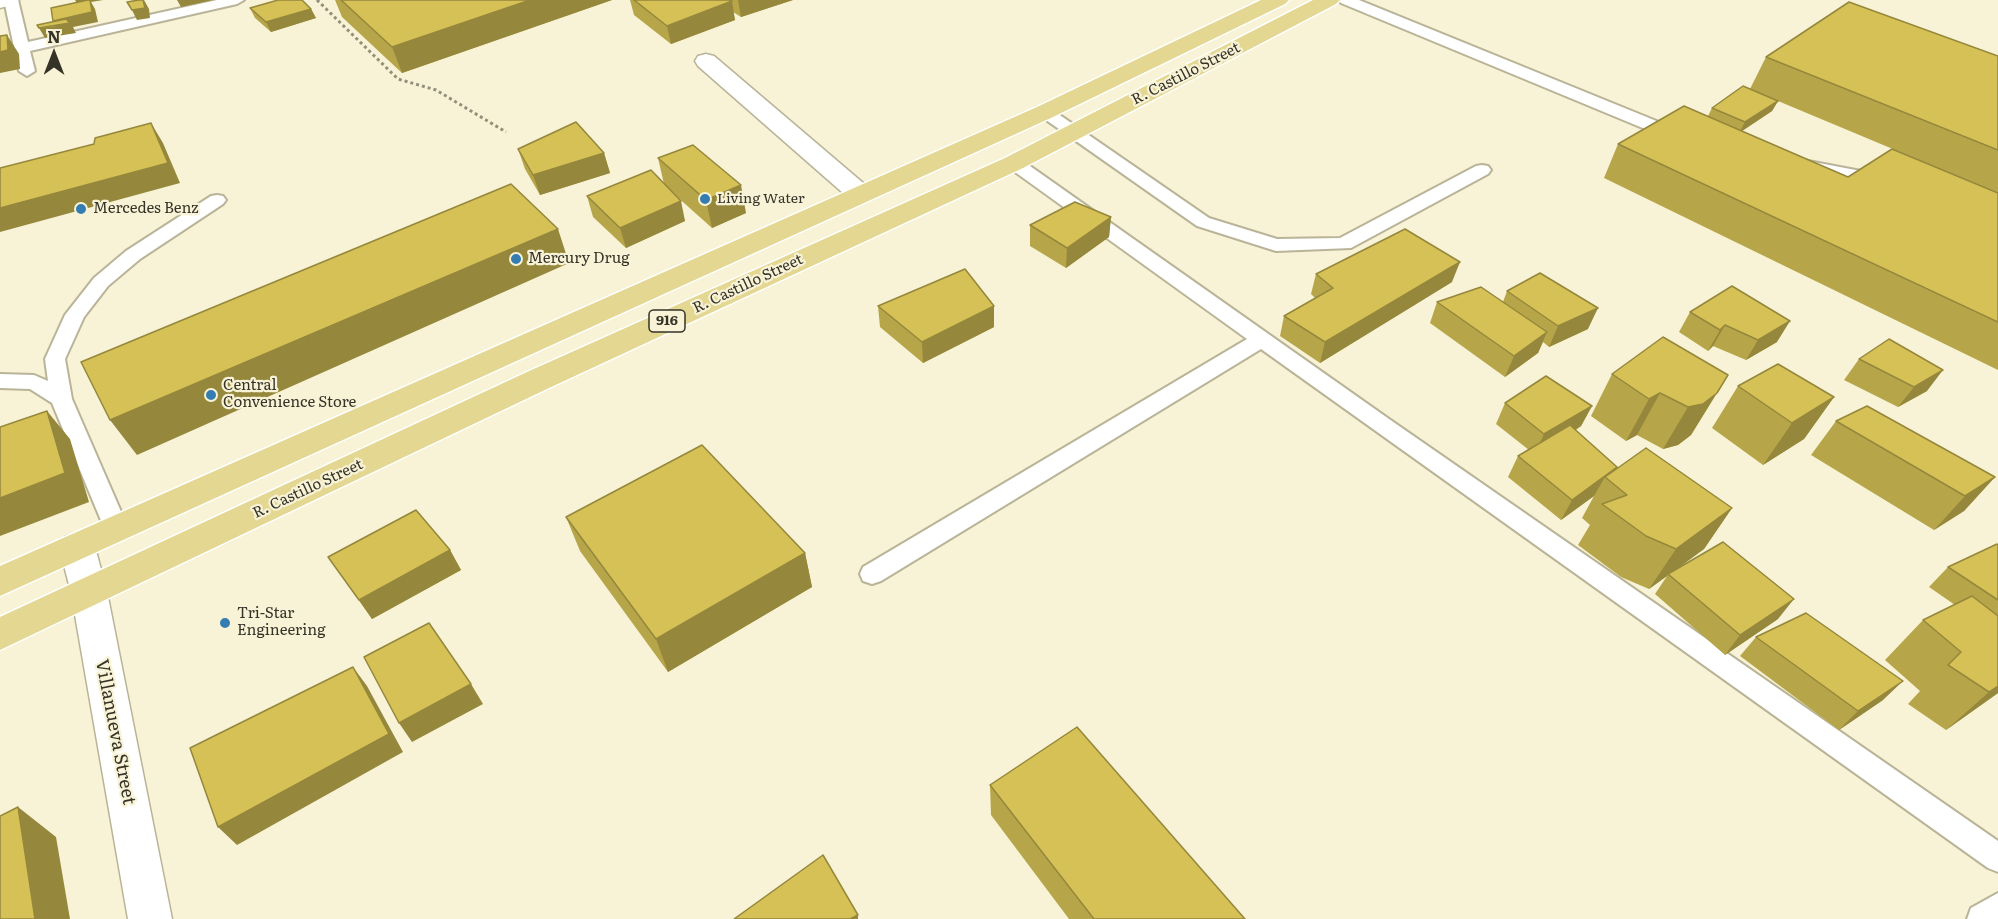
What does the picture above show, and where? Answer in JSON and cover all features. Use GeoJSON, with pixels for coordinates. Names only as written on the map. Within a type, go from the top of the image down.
{"type":"FeatureCollection","features":[{"type":"Feature","properties":{"kind":"main road","name":"R. Castillo Street"},"geometry":{"type":"LineString","coordinates":[[0,582],[1045,112],[1278,0]]}},
{"type":"Feature","properties":{"kind":"main road","name":"R. Castillo Street"},"geometry":{"type":"LineString","coordinates":[[0,634],[538,380],[1014,163],[1329,0]]}},
{"type":"Feature","properties":{"kind":"main road"},"geometry":{"type":"LineString","coordinates":[[515,349],[538,380]]}},
{"type":"Feature","properties":{"kind":"street"},"geometry":{"type":"LineString","coordinates":[[0,2],[10,0]]}},
{"type":"Feature","properties":{"kind":"street"},"geometry":{"type":"LineString","coordinates":[[706,61],[860,195]]}},
{"type":"Feature","properties":{"kind":"street","name":"Villanueva Street"},"geometry":{"type":"LineString","coordinates":[[77,547],[89,592],[150,919]]}},
{"type":"Feature","properties":{"kind":"lane"},"geometry":{"type":"LineString","coordinates":[[10,0],[27,71]]}},
{"type":"Feature","properties":{"kind":"lane"},"geometry":{"type":"LineString","coordinates":[[21,48],[237,0]]}},
{"type":"Feature","properties":{"kind":"lane"},"geometry":{"type":"LineString","coordinates":[[1347,0],[1658,128],[1695,141]]}},
{"type":"Feature","properties":{"kind":"lane"},"geometry":{"type":"LineString","coordinates":[[1045,112],[1203,222],[1276,245],[1344,244],[1482,170]]}},
{"type":"Feature","properties":{"kind":"lane"},"geometry":{"type":"LineString","coordinates":[[1783,160],[1867,175],[1901,185]]}},
{"type":"Feature","properties":{"kind":"lane"},"geometry":{"type":"LineString","coordinates":[[1014,163],[1998,858]]}},
{"type":"Feature","properties":{"kind":"lane"},"geometry":{"type":"LineString","coordinates":[[117,530],[61,399],[55,359],[75,315],[101,282],[133,255],[217,200]]}},
{"type":"Feature","properties":{"kind":"lane"},"geometry":{"type":"LineString","coordinates":[[872,574],[1262,339]]}},
{"type":"Feature","properties":{"kind":"lane"},"geometry":{"type":"LineString","coordinates":[[0,381],[34,382],[61,399]]}},
{"type":"Feature","properties":{"kind":"lane"},"geometry":{"type":"LineString","coordinates":[[1982,919],[1998,908]]}},
{"type":"Feature","properties":{"kind":"path"},"geometry":{"type":"LineString","coordinates":[[317,0],[398,79],[436,90],[506,132]]}},
{"type":"Feature","properties":{"kind":"building"},"geometry":{"type":"Polygon","coordinates":[[[90,0],[92,12],[53,21],[51,8],[90,0]]]}},
{"type":"Feature","properties":{"kind":"building"},"geometry":{"type":"Polygon","coordinates":[[[143,0],[145,8],[132,10],[127,2],[143,0]]]}},
{"type":"Feature","properties":{"kind":"building"},"geometry":{"type":"Polygon","coordinates":[[[278,0],[302,0],[311,9],[266,22],[250,8],[278,0]]]}},
{"type":"Feature","properties":{"kind":"building"},"geometry":{"type":"Polygon","coordinates":[[[341,0],[530,0],[392,47],[341,0]]]}},
{"type":"Feature","properties":{"kind":"building"},"geometry":{"type":"Polygon","coordinates":[[[634,0],[729,0],[732,1],[667,26],[634,0]]]}},
{"type":"Feature","properties":{"kind":"building"},"geometry":{"type":"Polygon","coordinates":[[[1849,2],[1998,56],[1998,150],[1766,57],[1849,2]]]}},
{"type":"Feature","properties":{"kind":"building"},"geometry":{"type":"Polygon","coordinates":[[[66,19],[70,23],[39,28],[37,25],[66,19]]]}},
{"type":"Feature","properties":{"kind":"building"},"geometry":{"type":"Polygon","coordinates":[[[7,35],[8,50],[0,52],[0,36],[7,35]]]}},
{"type":"Feature","properties":{"kind":"building"},"geometry":{"type":"Polygon","coordinates":[[[1743,86],[1778,101],[1745,122],[1712,108],[1743,86]]]}},
{"type":"Feature","properties":{"kind":"building"},"geometry":{"type":"Polygon","coordinates":[[[1684,106],[1848,177],[1892,149],[1998,193],[1998,322],[1618,144],[1684,106]]]}},
{"type":"Feature","properties":{"kind":"building"},"geometry":{"type":"Polygon","coordinates":[[[576,122],[604,153],[533,175],[518,149],[576,122]]]}},
{"type":"Feature","properties":{"kind":"building"},"geometry":{"type":"Polygon","coordinates":[[[151,123],[168,163],[0,208],[0,168],[94,144],[95,138],[151,123]]]}},
{"type":"Feature","properties":{"kind":"building"},"geometry":{"type":"Polygon","coordinates":[[[693,145],[741,185],[706,200],[658,158],[693,145]]]}},
{"type":"Feature","properties":{"kind":"building"},"geometry":{"type":"Polygon","coordinates":[[[651,170],[681,201],[620,228],[587,196],[651,170]]]}},
{"type":"Feature","properties":{"kind":"building"},"geometry":{"type":"Polygon","coordinates":[[[511,184],[558,229],[110,420],[81,362],[511,184]]]}},
{"type":"Feature","properties":{"kind":"building"},"geometry":{"type":"Polygon","coordinates":[[[1075,202],[1111,217],[1067,248],[1030,225],[1075,202]]]}},
{"type":"Feature","properties":{"kind":"building"},"geometry":{"type":"Polygon","coordinates":[[[1405,229],[1460,262],[1325,342],[1284,316],[1333,288],[1316,274],[1405,229]]]}},
{"type":"Feature","properties":{"kind":"building"},"geometry":{"type":"Polygon","coordinates":[[[965,269],[994,306],[922,342],[878,306],[965,269]]]}},
{"type":"Feature","properties":{"kind":"building"},"geometry":{"type":"Polygon","coordinates":[[[1540,273],[1598,308],[1558,326],[1507,291],[1540,273]]]}},
{"type":"Feature","properties":{"kind":"building"},"geometry":{"type":"Polygon","coordinates":[[[1732,286],[1790,321],[1758,340],[1725,325],[1720,330],[1690,312],[1732,286]]]}},
{"type":"Feature","properties":{"kind":"building"},"geometry":{"type":"Polygon","coordinates":[[[1481,287],[1547,332],[1514,356],[1437,302],[1481,287]]]}},
{"type":"Feature","properties":{"kind":"building"},"geometry":{"type":"Polygon","coordinates":[[[1663,337],[1728,375],[1717,393],[1703,404],[1688,407],[1660,393],[1649,399],[1612,374],[1663,337]]]}},
{"type":"Feature","properties":{"kind":"building"},"geometry":{"type":"Polygon","coordinates":[[[1889,339],[1943,370],[1914,387],[1859,359],[1889,339]]]}},
{"type":"Feature","properties":{"kind":"building"},"geometry":{"type":"Polygon","coordinates":[[[1778,364],[1834,397],[1792,423],[1738,386],[1778,364]]]}},
{"type":"Feature","properties":{"kind":"building"},"geometry":{"type":"Polygon","coordinates":[[[1546,376],[1592,406],[1544,434],[1505,403],[1546,376]]]}},
{"type":"Feature","properties":{"kind":"building"},"geometry":{"type":"Polygon","coordinates":[[[1867,406],[1995,477],[1965,496],[1836,421],[1867,406]]]}},
{"type":"Feature","properties":{"kind":"building"},"geometry":{"type":"Polygon","coordinates":[[[47,411],[65,473],[0,498],[0,427],[47,411]]]}},
{"type":"Feature","properties":{"kind":"building"},"geometry":{"type":"Polygon","coordinates":[[[1570,425],[1617,467],[1572,500],[1518,456],[1570,425]]]}},
{"type":"Feature","properties":{"kind":"building"},"geometry":{"type":"Polygon","coordinates":[[[702,445],[805,553],[656,639],[566,517],[702,445]]]}},
{"type":"Feature","properties":{"kind":"building"},"geometry":{"type":"Polygon","coordinates":[[[1646,448],[1732,508],[1676,549],[1646,536],[1602,504],[1627,495],[1605,477],[1646,448]]]}},
{"type":"Feature","properties":{"kind":"building"},"geometry":{"type":"Polygon","coordinates":[[[416,510],[450,550],[359,600],[328,557],[416,510]]]}},
{"type":"Feature","properties":{"kind":"building"},"geometry":{"type":"Polygon","coordinates":[[[1723,542],[1794,599],[1740,635],[1668,574],[1723,542]]]}},
{"type":"Feature","properties":{"kind":"building"},"geometry":{"type":"Polygon","coordinates":[[[1998,545],[1998,600],[1948,567],[1998,545]]]}},
{"type":"Feature","properties":{"kind":"building"},"geometry":{"type":"Polygon","coordinates":[[[1972,596],[1998,616],[1998,686],[1989,692],[1948,665],[1961,652],[1923,620],[1972,596]]]}},
{"type":"Feature","properties":{"kind":"building"},"geometry":{"type":"Polygon","coordinates":[[[1806,613],[1903,681],[1858,711],[1756,637],[1806,613]]]}},
{"type":"Feature","properties":{"kind":"building"},"geometry":{"type":"Polygon","coordinates":[[[429,623],[471,684],[399,723],[364,657],[429,623]]]}},
{"type":"Feature","properties":{"kind":"building"},"geometry":{"type":"Polygon","coordinates":[[[353,667],[389,734],[218,827],[190,748],[353,667]]]}},
{"type":"Feature","properties":{"kind":"building"},"geometry":{"type":"Polygon","coordinates":[[[1077,727],[1245,919],[1094,919],[990,785],[1077,727]]]}},
{"type":"Feature","properties":{"kind":"building"},"geometry":{"type":"Polygon","coordinates":[[[18,807],[35,919],[0,919],[0,816],[18,807]]]}},
{"type":"Feature","properties":{"kind":"building"},"geometry":{"type":"Polygon","coordinates":[[[823,855],[858,915],[850,919],[734,919],[823,855]]]}},
{"type":"Feature","properties":{"kind":"place","name":"Living Water"},"geometry":{"type":"Point","coordinates":[705,199]}},
{"type":"Feature","properties":{"kind":"place","name":"Mercedes Benz"},"geometry":{"type":"Point","coordinates":[81,209]}},
{"type":"Feature","properties":{"kind":"place","name":"Mercury Drug"},"geometry":{"type":"Point","coordinates":[516,259]}},
{"type":"Feature","properties":{"kind":"place","name":"Central Convenience Store"},"geometry":{"type":"Point","coordinates":[211,395]}},
{"type":"Feature","properties":{"kind":"place","name":"Tri-Star Engineering"},"geometry":{"type":"Point","coordinates":[225,623]}}]}
